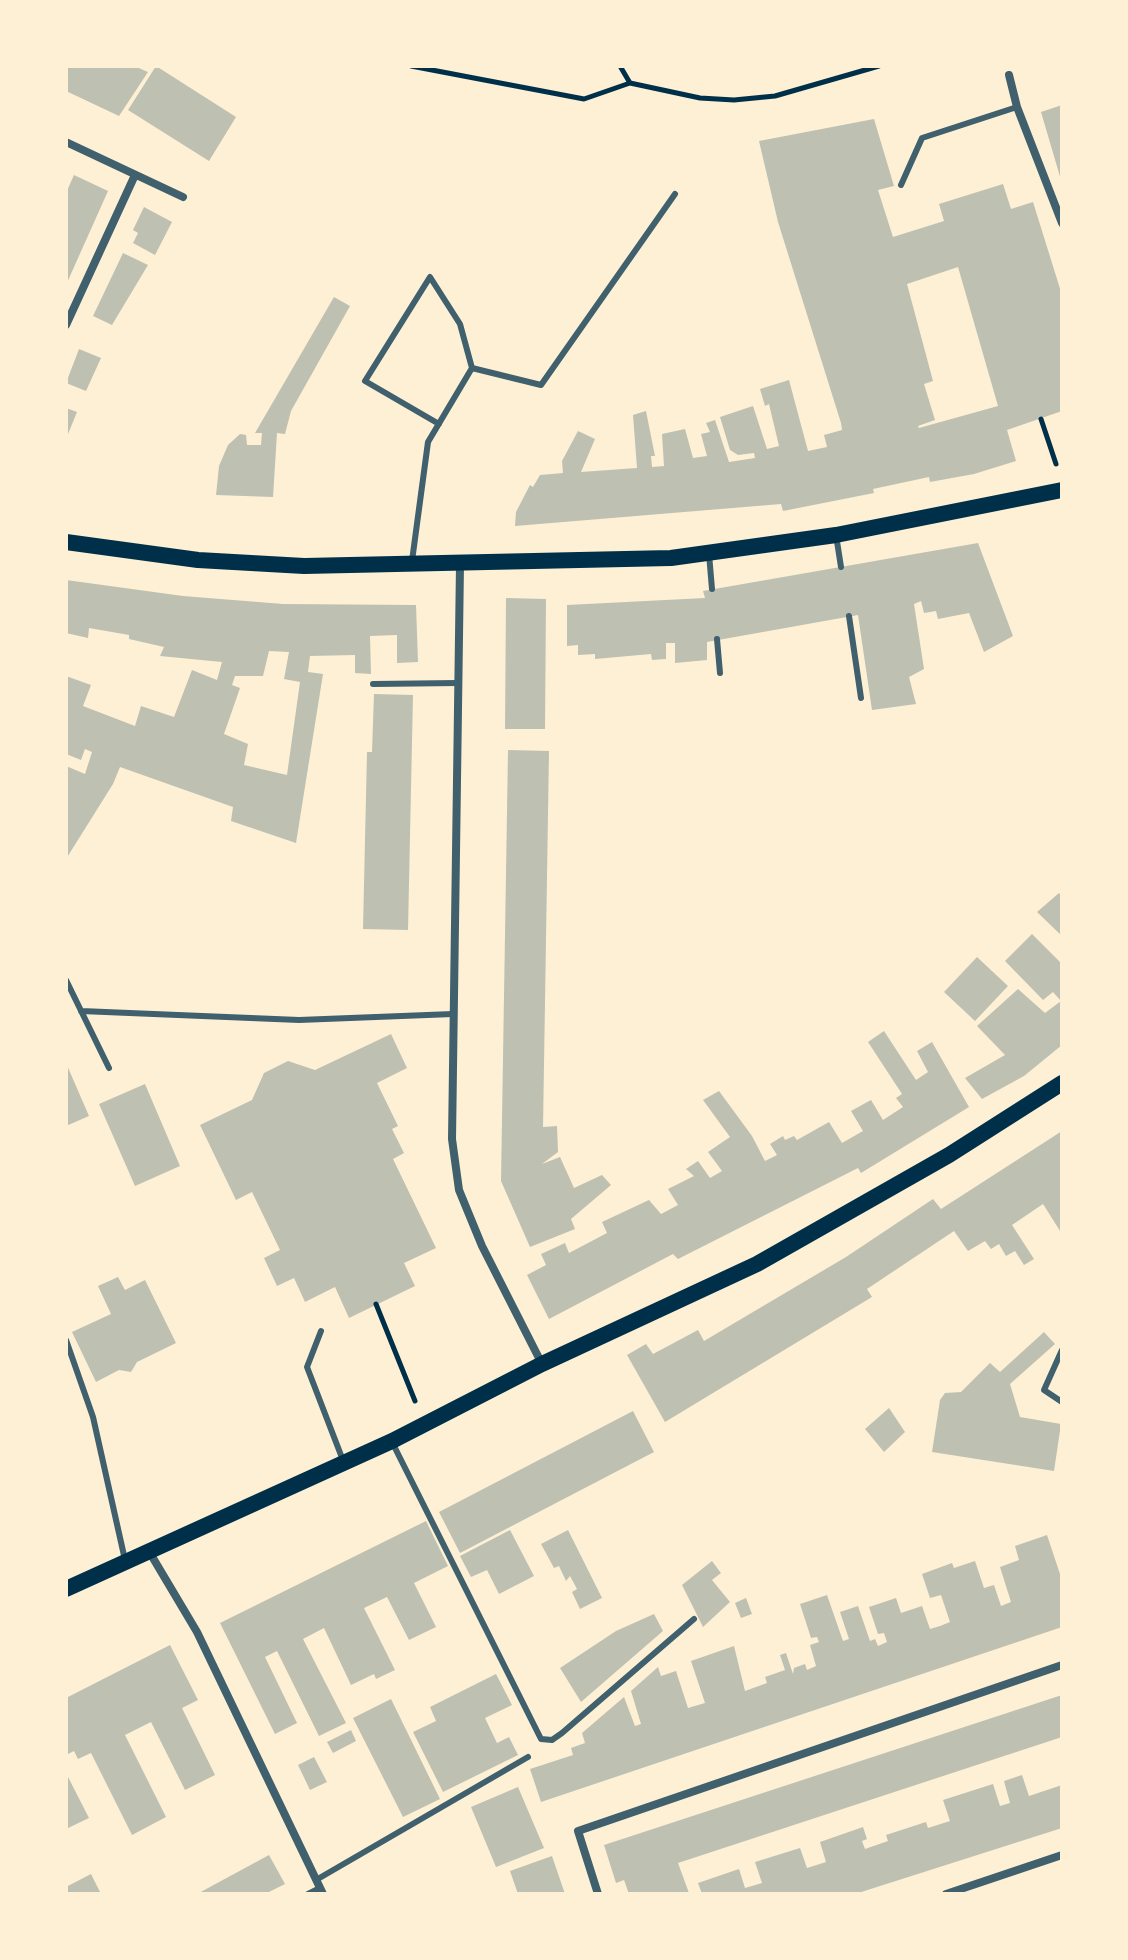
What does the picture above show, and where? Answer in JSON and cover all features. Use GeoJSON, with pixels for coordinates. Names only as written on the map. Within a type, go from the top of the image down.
{"type":"FeatureCollection","features":[{"type":"Feature","properties":{"kind":"main road"},"geometry":{"type":"LineString","coordinates":[[66,542],[248,564],[460,565],[709,554],[836,535],[1062,490]]}},
{"type":"Feature","properties":{"kind":"main road"},"geometry":{"type":"LineString","coordinates":[[66,1589],[392,1441],[542,1364],[757,1264],[949,1155],[1062,1083]]}},
{"type":"Feature","properties":{"kind":"street"},"geometry":{"type":"LineString","coordinates":[[1009,75],[1017,107],[1060,210],[1062,223]]}},
{"type":"Feature","properties":{"kind":"street"},"geometry":{"type":"LineString","coordinates":[[66,142],[183,197]]}},
{"type":"Feature","properties":{"kind":"street"},"geometry":{"type":"LineString","coordinates":[[66,325],[135,175]]}},
{"type":"Feature","properties":{"kind":"street"},"geometry":{"type":"LineString","coordinates":[[460,565],[452,1139],[459,1190],[482,1246],[542,1364]]}},
{"type":"Feature","properties":{"kind":"street"},"geometry":{"type":"LineString","coordinates":[[150,1553],[197,1632],[320,1888]]}},
{"type":"Feature","properties":{"kind":"street"},"geometry":{"type":"LineString","coordinates":[[598,1894],[578,1831],[1062,1665]]}},
{"type":"Feature","properties":{"kind":"street"},"geometry":{"type":"LineString","coordinates":[[946,1894],[1062,1855]]}},
{"type":"Feature","properties":{"kind":"lane"},"geometry":{"type":"LineString","coordinates":[[901,185],[922,138],[1017,107]]}},
{"type":"Feature","properties":{"kind":"lane"},"geometry":{"type":"LineString","coordinates":[[472,368],[541,385],[675,194]]}},
{"type":"Feature","properties":{"kind":"lane"},"geometry":{"type":"LineString","coordinates":[[411,565],[428,442],[439,424],[472,368],[460,324],[430,277],[365,381],[439,424]]}},
{"type":"Feature","properties":{"kind":"lane"},"geometry":{"type":"LineString","coordinates":[[836,535],[841,567]]}},
{"type":"Feature","properties":{"kind":"lane"},"geometry":{"type":"LineString","coordinates":[[709,554],[712,589]]}},
{"type":"Feature","properties":{"kind":"lane"},"geometry":{"type":"LineString","coordinates":[[849,616],[861,698]]}},
{"type":"Feature","properties":{"kind":"lane"},"geometry":{"type":"LineString","coordinates":[[717,639],[720,673]]}},
{"type":"Feature","properties":{"kind":"lane"},"geometry":{"type":"LineString","coordinates":[[373,684],[458,683]]}},
{"type":"Feature","properties":{"kind":"lane"},"geometry":{"type":"LineString","coordinates":[[66,980],[109,1068]]}},
{"type":"Feature","properties":{"kind":"lane"},"geometry":{"type":"LineString","coordinates":[[81,1011],[299,1020],[453,1014]]}},
{"type":"Feature","properties":{"kind":"lane"},"geometry":{"type":"LineString","coordinates":[[321,1331],[307,1367],[344,1463]]}},
{"type":"Feature","properties":{"kind":"lane"},"geometry":{"type":"LineString","coordinates":[[66,1340],[93,1417],[126,1563]]}},
{"type":"Feature","properties":{"kind":"lane"},"geometry":{"type":"LineString","coordinates":[[1062,1350],[1044,1390],[1062,1402]]}},
{"type":"Feature","properties":{"kind":"lane"},"geometry":{"type":"LineString","coordinates":[[392,1441],[541,1739],[552,1740],[562,1733],[694,1619]]}},
{"type":"Feature","properties":{"kind":"lane"},"geometry":{"type":"LineString","coordinates":[[308,1894],[528,1757]]}},
{"type":"Feature","properties":{"kind":"path"},"geometry":{"type":"LineString","coordinates":[[411,66],[584,99],[630,83],[700,98],[734,100],[775,96],[879,66]]}},
{"type":"Feature","properties":{"kind":"path"},"geometry":{"type":"LineString","coordinates":[[620,66],[630,83]]}},
{"type":"Feature","properties":{"kind":"path"},"geometry":{"type":"LineString","coordinates":[[1041,419],[1058,472]]}},
{"type":"Feature","properties":{"kind":"path"},"geometry":{"type":"LineString","coordinates":[[376,1304],[425,1424]]}},
{"type":"Feature","properties":{"kind":"building"},"geometry":{"type":"Polygon","coordinates":[[[66,66],[134,66],[148,72],[119,116],[66,91],[66,66]]]}},
{"type":"Feature","properties":{"kind":"building"},"geometry":{"type":"Polygon","coordinates":[[[156,66],[236,117],[209,161],[128,110],[156,66]]]}},
{"type":"Feature","properties":{"kind":"building"},"geometry":{"type":"Polygon","coordinates":[[[1062,105],[1062,180],[1061,180],[1041,112],[1062,105]]]}},
{"type":"Feature","properties":{"kind":"building"},"geometry":{"type":"Polygon","coordinates":[[[874,119],[894,186],[878,190],[893,237],[944,221],[939,204],[1003,184],[1011,209],[1033,202],[1062,295],[1062,411],[1007,430],[1016,461],[974,474],[930,482],[929,477],[873,489],[874,493],[783,511],[781,504],[515,526],[516,512],[530,485],[533,487],[540,475],[563,473],[562,461],[578,431],[595,439],[581,472],[637,468],[633,415],[646,411],[655,456],[651,456],[652,467],[664,466],[662,434],[685,429],[693,458],[707,456],[701,434],[710,432],[706,423],[715,420],[729,462],[755,458],[754,453],[738,455],[730,450],[720,417],[753,406],[767,449],[779,446],[769,404],[765,406],[760,389],[789,380],[808,451],[827,447],[824,435],[842,430],[778,222],[759,141],[874,119]],[[958,267],[907,284],[933,381],[924,384],[935,420],[919,428],[998,406],[958,267]]]}},
{"type":"Feature","properties":{"kind":"building"},"geometry":{"type":"Polygon","coordinates":[[[74,175],[108,191],[66,285],[66,193],[74,175]]]}},
{"type":"Feature","properties":{"kind":"building"},"geometry":{"type":"Polygon","coordinates":[[[144,207],[172,222],[155,255],[133,243],[138,233],[133,230],[144,207]]]}},
{"type":"Feature","properties":{"kind":"building"},"geometry":{"type":"Polygon","coordinates":[[[123,253],[148,265],[112,325],[93,316],[123,253]]]}},
{"type":"Feature","properties":{"kind":"building"},"geometry":{"type":"Polygon","coordinates":[[[334,297],[350,306],[291,411],[285,434],[277,433],[273,497],[216,495],[219,466],[228,445],[240,434],[246,435],[247,445],[261,445],[262,433],[255,433],[334,297]]]}},
{"type":"Feature","properties":{"kind":"building"},"geometry":{"type":"Polygon","coordinates":[[[79,349],[101,358],[86,391],[66,383],[79,349]]]}},
{"type":"Feature","properties":{"kind":"building"},"geometry":{"type":"Polygon","coordinates":[[[66,408],[77,412],[66,439],[66,408]]]}},
{"type":"Feature","properties":{"kind":"building"},"geometry":{"type":"Polygon","coordinates":[[[978,543],[1013,636],[984,652],[969,613],[938,619],[936,611],[924,613],[921,601],[914,604],[924,669],[909,677],[916,704],[872,710],[858,615],[707,642],[707,660],[675,663],[675,643],[666,643],[666,659],[652,660],[651,654],[595,659],[595,654],[578,655],[578,645],[567,646],[567,605],[705,598],[703,591],[978,543]]]}},
{"type":"Feature","properties":{"kind":"building"},"geometry":{"type":"Polygon","coordinates":[[[66,580],[183,596],[283,604],[416,605],[418,662],[397,663],[397,635],[370,636],[371,674],[355,673],[355,655],[310,656],[308,672],[323,674],[296,843],[231,821],[233,807],[120,767],[113,784],[66,859],[66,766],[85,774],[92,752],[85,749],[81,760],[66,754],[66,676],[91,685],[83,706],[135,726],[141,706],[174,717],[192,670],[217,680],[222,662],[160,656],[164,647],[129,639],[129,635],[89,628],[88,638],[66,633],[66,580]],[[269,651],[263,676],[235,676],[232,685],[240,688],[224,734],[248,744],[244,765],[287,775],[300,682],[284,679],[289,652],[269,651]]]}},
{"type":"Feature","properties":{"kind":"building"},"geometry":{"type":"Polygon","coordinates":[[[506,598],[546,599],[545,729],[505,729],[506,598]]]}},
{"type":"Feature","properties":{"kind":"building"},"geometry":{"type":"Polygon","coordinates":[[[374,694],[413,695],[408,930],[363,929],[367,752],[372,752],[374,694]]]}},
{"type":"Feature","properties":{"kind":"building"},"geometry":{"type":"Polygon","coordinates":[[[508,750],[549,751],[543,1127],[557,1126],[558,1152],[542,1164],[560,1157],[574,1188],[602,1175],[611,1185],[571,1219],[575,1229],[530,1247],[501,1181],[508,750]]]}},
{"type":"Feature","properties":{"kind":"building"},"geometry":{"type":"Polygon","coordinates":[[[1059,893],[1062,897],[1062,936],[1037,912],[1059,893]]]}},
{"type":"Feature","properties":{"kind":"building"},"geometry":{"type":"Polygon","coordinates":[[[1032,934],[1062,964],[1062,1045],[1024,1076],[982,1099],[965,1078],[1005,1055],[977,1026],[1018,989],[1045,1013],[1061,1001],[1053,992],[1043,1000],[1005,961],[1032,934]]]}},
{"type":"Feature","properties":{"kind":"building"},"geometry":{"type":"Polygon","coordinates":[[[977,957],[1008,986],[975,1021],[944,992],[977,957]]]}},
{"type":"Feature","properties":{"kind":"building"},"geometry":{"type":"Polygon","coordinates":[[[884,1031],[916,1080],[928,1072],[917,1051],[932,1042],[969,1107],[861,1173],[858,1168],[678,1259],[673,1254],[549,1319],[527,1275],[546,1265],[541,1254],[565,1243],[569,1253],[607,1233],[602,1222],[649,1200],[661,1214],[678,1205],[668,1189],[694,1176],[686,1169],[698,1161],[710,1178],[722,1171],[708,1152],[730,1137],[703,1100],[719,1091],[752,1136],[765,1161],[777,1155],[770,1144],[783,1136],[785,1140],[794,1136],[797,1140],[829,1122],[842,1143],[863,1131],[851,1111],[871,1100],[883,1120],[903,1107],[896,1098],[902,1094],[868,1042],[884,1031]]]}},
{"type":"Feature","properties":{"kind":"building"},"geometry":{"type":"Polygon","coordinates":[[[391,1034],[407,1068],[377,1083],[398,1126],[392,1129],[404,1153],[393,1159],[436,1248],[404,1263],[415,1286],[349,1318],[335,1287],[305,1302],[294,1278],[277,1286],[264,1258],[280,1250],[252,1192],[236,1200],[200,1125],[252,1100],[264,1073],[288,1061],[315,1070],[391,1034]]]}},
{"type":"Feature","properties":{"kind":"building"},"geometry":{"type":"Polygon","coordinates":[[[66,1063],[89,1116],[66,1126],[66,1063]]]}},
{"type":"Feature","properties":{"kind":"building"},"geometry":{"type":"Polygon","coordinates":[[[145,1084],[180,1166],[135,1186],[99,1104],[145,1084]]]}},
{"type":"Feature","properties":{"kind":"building"},"geometry":{"type":"Polygon","coordinates":[[[1062,1131],[1062,1234],[1043,1204],[1012,1225],[1034,1259],[1024,1265],[1015,1251],[1006,1256],[999,1244],[991,1249],[985,1241],[968,1251],[954,1231],[867,1289],[872,1297],[665,1422],[627,1355],[646,1344],[653,1354],[698,1330],[704,1341],[846,1257],[933,1199],[941,1209],[1062,1131]]]}},
{"type":"Feature","properties":{"kind":"building"},"geometry":{"type":"Polygon","coordinates":[[[118,1277],[125,1290],[145,1280],[176,1343],[137,1362],[131,1372],[119,1370],[96,1382],[72,1332],[111,1314],[98,1286],[118,1277]]]}},
{"type":"Feature","properties":{"kind":"building"},"geometry":{"type":"Polygon","coordinates":[[[1044,1332],[1055,1344],[1010,1384],[1020,1417],[1061,1424],[1054,1471],[932,1452],[940,1400],[945,1393],[961,1392],[990,1363],[1000,1372],[1044,1332]]]}},
{"type":"Feature","properties":{"kind":"building"},"geometry":{"type":"Polygon","coordinates":[[[889,1408],[905,1432],[884,1452],[865,1429],[889,1408]]]}},
{"type":"Feature","properties":{"kind":"building"},"geometry":{"type":"Polygon","coordinates":[[[633,1411],[654,1452],[460,1553],[439,1512],[633,1411]]]}},
{"type":"Feature","properties":{"kind":"building"},"geometry":{"type":"Polygon","coordinates":[[[426,1521],[448,1566],[414,1583],[436,1627],[409,1640],[387,1597],[364,1608],[395,1670],[376,1679],[374,1674],[351,1685],[324,1628],[303,1639],[346,1723],[319,1736],[277,1651],[265,1657],[297,1723],[275,1734],[220,1623],[426,1521]]]}},
{"type":"Feature","properties":{"kind":"building"},"geometry":{"type":"Polygon","coordinates":[[[510,1530],[534,1576],[499,1594],[487,1570],[471,1577],[460,1556],[510,1530]]]}},
{"type":"Feature","properties":{"kind":"building"},"geometry":{"type":"Polygon","coordinates":[[[568,1530],[602,1598],[580,1609],[572,1592],[577,1589],[570,1576],[566,1581],[559,1566],[554,1568],[541,1544],[568,1530]]]}},
{"type":"Feature","properties":{"kind":"building"},"geometry":{"type":"Polygon","coordinates":[[[1047,1535],[1062,1580],[1062,1627],[541,1802],[530,1769],[573,1755],[571,1748],[585,1743],[582,1733],[624,1697],[635,1726],[641,1724],[631,1691],[658,1667],[661,1676],[676,1671],[688,1708],[705,1703],[691,1661],[734,1646],[745,1691],[767,1683],[765,1677],[785,1670],[780,1655],[786,1653],[793,1674],[794,1668],[805,1664],[807,1670],[816,1666],[810,1645],[819,1642],[817,1637],[811,1638],[800,1604],[827,1595],[843,1641],[849,1639],[840,1612],[858,1606],[870,1641],[875,1639],[878,1646],[887,1642],[884,1633],[878,1634],[869,1607],[896,1598],[901,1613],[922,1606],[930,1629],[940,1626],[950,1622],[941,1595],[930,1598],[922,1574],[952,1563],[954,1568],[975,1561],[984,1588],[994,1585],[1001,1606],[1011,1602],[1000,1567],[1019,1560],[1015,1546],[1047,1535]]]}},
{"type":"Feature","properties":{"kind":"building"},"geometry":{"type":"Polygon","coordinates":[[[712,1561],[721,1573],[712,1580],[730,1602],[703,1627],[682,1585],[712,1561]]]}},
{"type":"Feature","properties":{"kind":"building"},"geometry":{"type":"Polygon","coordinates":[[[746,1598],[752,1614],[741,1618],[735,1603],[746,1598]]]}},
{"type":"Feature","properties":{"kind":"building"},"geometry":{"type":"Polygon","coordinates":[[[654,1614],[663,1631],[581,1702],[560,1668],[616,1631],[654,1614]]]}},
{"type":"Feature","properties":{"kind":"building"},"geometry":{"type":"Polygon","coordinates":[[[170,1645],[198,1700],[182,1708],[215,1775],[185,1790],[151,1722],[125,1735],[166,1817],[132,1835],[91,1753],[78,1759],[74,1751],[66,1755],[66,1698],[170,1645]]]}},
{"type":"Feature","properties":{"kind":"building"},"geometry":{"type":"Polygon","coordinates":[[[496,1674],[512,1705],[485,1718],[497,1743],[509,1737],[518,1755],[443,1792],[413,1732],[436,1721],[430,1707],[496,1674]]]}},
{"type":"Feature","properties":{"kind":"building"},"geometry":{"type":"Polygon","coordinates":[[[1062,1695],[1062,1737],[678,1863],[689,1893],[629,1894],[624,1880],[616,1883],[604,1845],[1062,1695]]]}},
{"type":"Feature","properties":{"kind":"building"},"geometry":{"type":"Polygon","coordinates":[[[391,1699],[440,1799],[403,1817],[353,1718],[391,1699]]]}},
{"type":"Feature","properties":{"kind":"building"},"geometry":{"type":"Polygon","coordinates":[[[351,1730],[356,1741],[333,1753],[327,1742],[351,1730]]]}},
{"type":"Feature","properties":{"kind":"building"},"geometry":{"type":"Polygon","coordinates":[[[314,1757],[327,1782],[310,1790],[298,1765],[314,1757]]]}},
{"type":"Feature","properties":{"kind":"building"},"geometry":{"type":"Polygon","coordinates":[[[66,1773],[89,1818],[66,1829],[66,1773]]]}},
{"type":"Feature","properties":{"kind":"building"},"geometry":{"type":"Polygon","coordinates":[[[1022,1775],[1029,1796],[1062,1785],[1062,1828],[855,1894],[702,1894],[698,1883],[739,1869],[745,1888],[762,1883],[755,1862],[800,1848],[807,1868],[826,1862],[820,1842],[863,1827],[867,1839],[862,1841],[865,1849],[888,1841],[886,1835],[926,1822],[928,1828],[950,1821],[943,1800],[993,1784],[1000,1806],[1010,1803],[1004,1781],[1022,1775]]]}},
{"type":"Feature","properties":{"kind":"building"},"geometry":{"type":"Polygon","coordinates":[[[518,1787],[544,1848],[496,1867],[471,1807],[518,1787]]]}},
{"type":"Feature","properties":{"kind":"building"},"geometry":{"type":"Polygon","coordinates":[[[269,1855],[285,1884],[265,1894],[197,1894],[269,1855]]]}},
{"type":"Feature","properties":{"kind":"building"},"geometry":{"type":"Polygon","coordinates":[[[552,1856],[565,1894],[518,1894],[510,1871],[552,1856]]]}},
{"type":"Feature","properties":{"kind":"building"},"geometry":{"type":"Polygon","coordinates":[[[91,1874],[101,1894],[66,1894],[66,1887],[91,1874]]]}}]}
